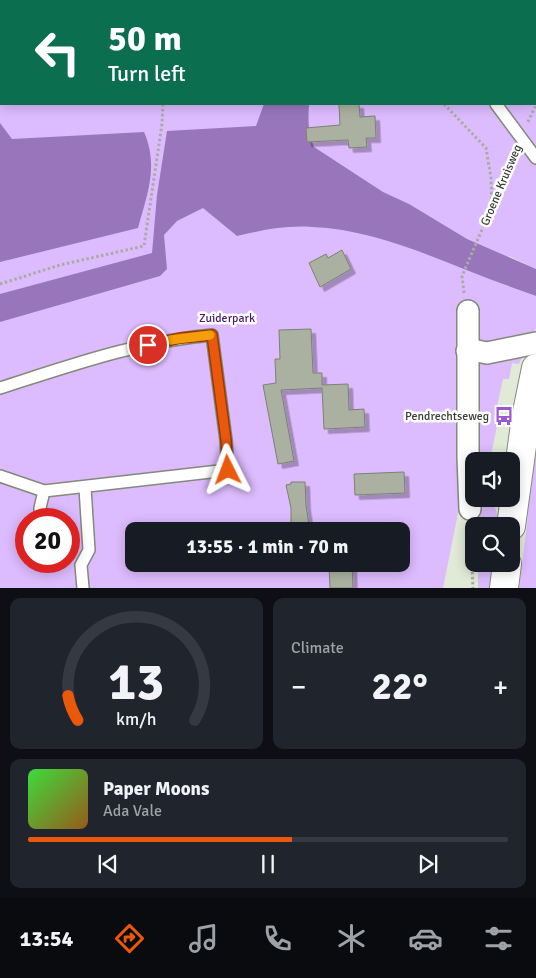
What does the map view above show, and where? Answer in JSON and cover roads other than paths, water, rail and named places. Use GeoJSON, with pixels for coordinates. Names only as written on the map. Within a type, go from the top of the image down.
{"type":"FeatureCollection","features":[{"type":"Feature","properties":{"kind":"main road"},"geometry":{"type":"LineString","coordinates":[[508,513],[536,368]]}},
{"type":"Feature","properties":{"kind":"main road"},"geometry":{"type":"LineString","coordinates":[[504,588],[505,572]]}},
{"type":"Feature","properties":{"kind":"street"},"geometry":{"type":"LineString","coordinates":[[468,311],[467,351],[471,452]]}},
{"type":"Feature","properties":{"kind":"street"},"geometry":{"type":"LineString","coordinates":[[467,351],[487,353],[536,342]]}},
{"type":"Feature","properties":{"kind":"lane"},"geometry":{"type":"LineString","coordinates":[[497,105],[536,158]]}},
{"type":"Feature","properties":{"kind":"lane"},"geometry":{"type":"LineString","coordinates":[[0,388],[115,352],[181,338],[212,335],[226,440],[228,470],[44,492],[0,476]]}},
{"type":"Feature","properties":{"kind":"lane"},"geometry":{"type":"LineString","coordinates":[[83,588],[81,565],[89,550],[85,488]]}},
{"type":"Feature","properties":{"kind":"lane"},"geometry":{"type":"LineString","coordinates":[[40,508],[44,492]]}},
{"type":"Feature","properties":{"kind":"place","name":"Pendrechtseweg"},"geometry":{"type":"Point","coordinates":[504,416]}},
{"type":"Feature","properties":{"kind":"park label","name":"Zuiderpark"},"geometry":{"type":"Point","coordinates":[227,318]}}]}
